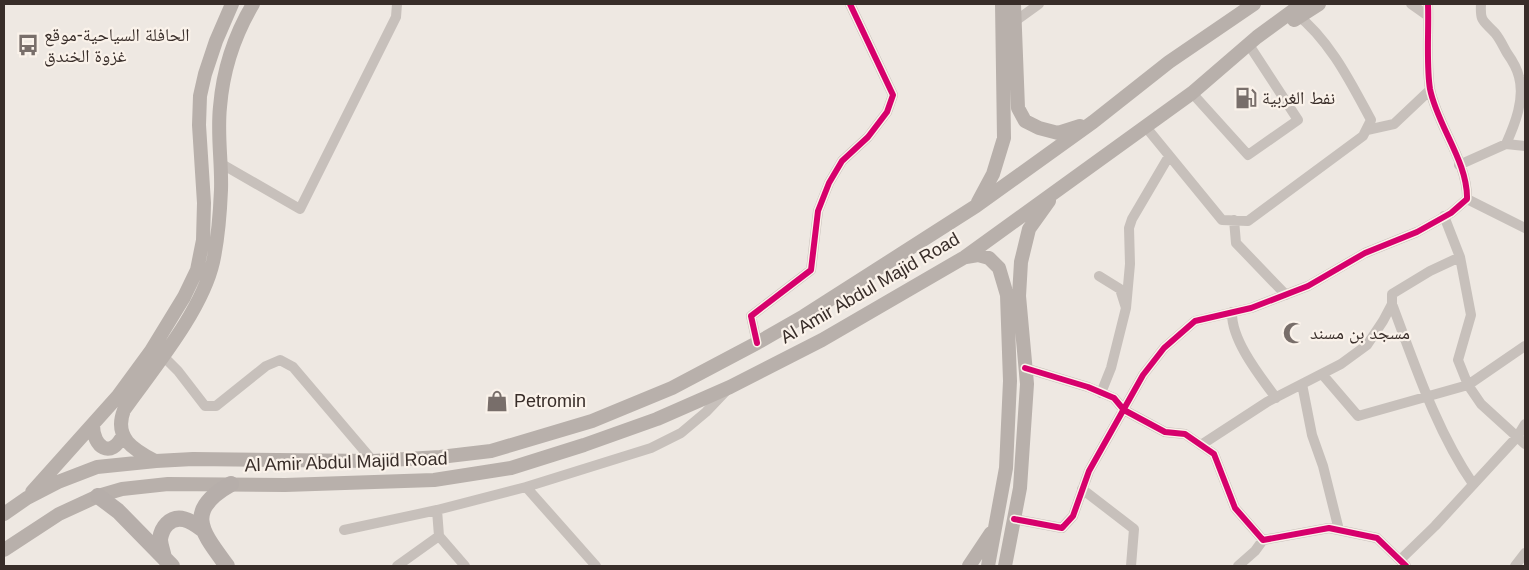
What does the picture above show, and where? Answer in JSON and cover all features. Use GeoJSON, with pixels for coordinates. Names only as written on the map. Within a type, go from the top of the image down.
{"type":"FeatureCollection","features":[{"type":"Feature","properties":{"kind":"main road"},"geometry":{"type":"LineString","coordinates":[[156,461],[137,452],[125,440],[121,423],[124,410],[197,304],[208,279],[213,261],[221,189],[220,106],[225,71],[233,43],[253,4]]}},
{"type":"Feature","properties":{"kind":"main road"},"geometry":{"type":"LineString","coordinates":[[976,206],[994,174],[1004,138],[1002,4]]}},
{"type":"Feature","properties":{"kind":"main road"},"geometry":{"type":"LineString","coordinates":[[1014,4],[1018,108],[1025,121],[1039,128],[1058,133],[1093,122]]}},
{"type":"Feature","properties":{"kind":"main road"},"geometry":{"type":"LineString","coordinates":[[1169,62],[1240,4]]}},
{"type":"Feature","properties":{"kind":"main road","name":"Al Amir Abdul Majid Road"},"geometry":{"type":"LineString","coordinates":[[27,498],[71,476],[97,467],[193,459],[373,461],[440,457],[491,451],[592,421],[672,388],[804,316],[976,206],[1093,122],[1169,62],[1254,4]]}},
{"type":"Feature","properties":{"kind":"main road"},"geometry":{"type":"LineString","coordinates":[[1192,93],[1298,10],[1319,4]]}},
{"type":"Feature","properties":{"kind":"main road"},"geometry":{"type":"LineString","coordinates":[[4,514],[27,498],[118,396],[151,351],[184,297],[197,270],[204,240],[199,125],[200,96],[205,74],[231,5]]}},
{"type":"Feature","properties":{"kind":"main road","name":"Al Amir Abdul Majid Road"},"geometry":{"type":"LineString","coordinates":[[4,550],[59,514],[98,496],[122,489],[146,486],[284,485],[434,480],[511,468],[657,419],[730,387],[822,340],[965,258],[1144,126],[1192,93],[1257,37],[1298,10]]}},
{"type":"Feature","properties":{"kind":"main road"},"geometry":{"type":"LineString","coordinates":[[1005,566],[1020,488],[1027,384],[1019,296],[1021,262],[1029,229],[1063,185]]}},
{"type":"Feature","properties":{"kind":"main road"},"geometry":{"type":"LineString","coordinates":[[965,258],[978,255],[989,258],[999,268],[1008,295],[1010,382],[1006,468],[988,566]]}},
{"type":"Feature","properties":{"kind":"main road"},"geometry":{"type":"LineString","coordinates":[[93,425],[96,441],[104,448],[110,449],[117,446],[123,435]]}},
{"type":"Feature","properties":{"kind":"main road"},"geometry":{"type":"LineString","coordinates":[[202,529],[202,514],[205,505],[211,498],[231,484]]}},
{"type":"Feature","properties":{"kind":"main road"},"geometry":{"type":"LineString","coordinates":[[98,496],[118,511],[168,562]]}},
{"type":"Feature","properties":{"kind":"main road"},"geometry":{"type":"LineString","coordinates":[[168,562],[160,541],[161,534],[164,527],[170,521],[184,519],[202,529],[227,566]]}},
{"type":"Feature","properties":{"kind":"main road"},"geometry":{"type":"LineString","coordinates":[[969,566],[995,526]]}},
{"type":"Feature","properties":{"kind":"street"},"geometry":{"type":"LineString","coordinates":[[220,164],[300,209],[396,17],[398,4]]}},
{"type":"Feature","properties":{"kind":"street"},"geometry":{"type":"LineString","coordinates":[[757,343],[751,316],[811,270],[818,211],[829,183],[842,161],[868,137],[887,112],[893,95],[850,4]]}},
{"type":"Feature","properties":{"kind":"street"},"geometry":{"type":"LineString","coordinates":[[1014,22],[1039,4]]}},
{"type":"Feature","properties":{"kind":"street"},"geometry":{"type":"LineString","coordinates":[[1411,4],[1428,16]]}},
{"type":"Feature","properties":{"kind":"street"},"geometry":{"type":"LineString","coordinates":[[1014,519],[1062,528],[1073,516],[1089,470],[1143,375],[1164,348],[1195,321],[1251,308],[1308,286],[1365,253],[1417,232],[1451,213],[1467,199],[1467,190],[1459,164],[1430,90],[1428,4]]}},
{"type":"Feature","properties":{"kind":"street"},"geometry":{"type":"LineString","coordinates":[[1480,4],[1482,21],[1494,32],[1501,42],[1519,77],[1521,98],[1514,125],[1506,144]]}},
{"type":"Feature","properties":{"kind":"street"},"geometry":{"type":"LineString","coordinates":[[1144,126],[1222,220],[1248,221],[1363,136],[1371,120],[1329,49],[1298,10]]}},
{"type":"Feature","properties":{"kind":"street"},"geometry":{"type":"LineString","coordinates":[[1192,93],[1248,154],[1298,120],[1250,48]]}},
{"type":"Feature","properties":{"kind":"street"},"geometry":{"type":"LineString","coordinates":[[1367,130],[1394,124],[1430,90]]}},
{"type":"Feature","properties":{"kind":"street"},"geometry":{"type":"LineString","coordinates":[[1459,164],[1506,144],[1525,146]]}},
{"type":"Feature","properties":{"kind":"street"},"geometry":{"type":"LineString","coordinates":[[1101,393],[1111,368],[1126,308],[1130,264],[1129,228],[1132,219],[1169,156]]}},
{"type":"Feature","properties":{"kind":"street"},"geometry":{"type":"LineString","coordinates":[[1467,199],[1525,228]]}},
{"type":"Feature","properties":{"kind":"street"},"geometry":{"type":"LineString","coordinates":[[1444,216],[1460,257],[1471,315],[1458,360],[1468,385],[1481,404],[1521,440]]}},
{"type":"Feature","properties":{"kind":"street"},"geometry":{"type":"LineString","coordinates":[[1234,220],[1236,243],[1286,294]]}},
{"type":"Feature","properties":{"kind":"street"},"geometry":{"type":"LineString","coordinates":[[1460,257],[1392,294],[1392,304],[1428,396],[1460,465],[1473,484]]}},
{"type":"Feature","properties":{"kind":"street"},"geometry":{"type":"LineString","coordinates":[[1099,276],[1120,289],[1126,308]]}},
{"type":"Feature","properties":{"kind":"street"},"geometry":{"type":"LineString","coordinates":[[1201,445],[1276,398],[1341,364],[1367,344],[1383,322],[1392,304]]}},
{"type":"Feature","properties":{"kind":"street"},"geometry":{"type":"LineString","coordinates":[[1232,312],[1232,320],[1242,346],[1261,378],[1276,398]]}},
{"type":"Feature","properties":{"kind":"street"},"geometry":{"type":"LineString","coordinates":[[1322,374],[1358,416],[1468,385],[1525,346]]}},
{"type":"Feature","properties":{"kind":"street"},"geometry":{"type":"LineString","coordinates":[[162,356],[178,371],[205,406],[216,406],[266,366],[280,360],[293,367],[373,461]]}},
{"type":"Feature","properties":{"kind":"street"},"geometry":{"type":"LineString","coordinates":[[1025,368],[1114,398],[1124,410],[1165,432],[1185,434],[1214,454],[1235,508],[1263,540]]}},
{"type":"Feature","properties":{"kind":"street"},"geometry":{"type":"LineString","coordinates":[[1302,384],[1312,435],[1323,466],[1339,530]]}},
{"type":"Feature","properties":{"kind":"street"},"geometry":{"type":"LineString","coordinates":[[344,530],[437,510],[526,487],[651,448],[681,433],[706,412],[730,387]]}},
{"type":"Feature","properties":{"kind":"street"},"geometry":{"type":"LineString","coordinates":[[1238,566],[1255,551],[1263,540],[1329,528],[1377,538],[1403,563],[1473,484],[1521,440],[1525,424]]}},
{"type":"Feature","properties":{"kind":"street"},"geometry":{"type":"LineString","coordinates":[[526,487],[596,566]]}},
{"type":"Feature","properties":{"kind":"street"},"geometry":{"type":"LineString","coordinates":[[1082,489],[1134,529],[1131,566]]}},
{"type":"Feature","properties":{"kind":"street"},"geometry":{"type":"LineString","coordinates":[[437,510],[439,536],[465,566]]}},
{"type":"Feature","properties":{"kind":"street"},"geometry":{"type":"LineString","coordinates":[[397,566],[439,536]]}},
{"type":"Feature","properties":{"kind":"street"},"geometry":{"type":"LineString","coordinates":[[1514,566],[1525,553]]}},
{"type":"Feature","properties":{"kind":"cycle path"},"geometry":{"type":"LineString","coordinates":[[757,343],[751,316],[811,270],[818,211],[829,183],[842,161],[868,137],[887,112],[893,95],[850,4]]}},
{"type":"Feature","properties":{"kind":"cycle path"},"geometry":{"type":"LineString","coordinates":[[1014,519],[1062,528],[1073,516],[1089,471],[1143,375],[1164,348],[1195,321],[1251,308],[1308,286],[1365,253],[1417,232],[1451,213],[1467,199],[1463,171],[1439,116],[1430,89],[1428,4]]}},
{"type":"Feature","properties":{"kind":"cycle path"},"geometry":{"type":"LineString","coordinates":[[1025,368],[1088,387],[1114,398],[1124,410],[1165,432],[1185,434],[1214,454],[1235,508],[1263,540],[1329,528],[1377,538],[1406,566]]}},
{"type":"Feature","properties":{"kind":"place","name":"الحافلة السياحية-موقع غزوة الخندق"},"geometry":{"type":"Point","coordinates":[28,45]}},
{"type":"Feature","properties":{"kind":"place","name":"نفط الغربية"},"geometry":{"type":"Point","coordinates":[1246,98]}},
{"type":"Feature","properties":{"kind":"place","name":"مسجد بن مسند"},"geometry":{"type":"Point","coordinates":[1294,333]}},
{"type":"Feature","properties":{"kind":"place","name":"Petromin"},"geometry":{"type":"Point","coordinates":[497,401]}}]}
